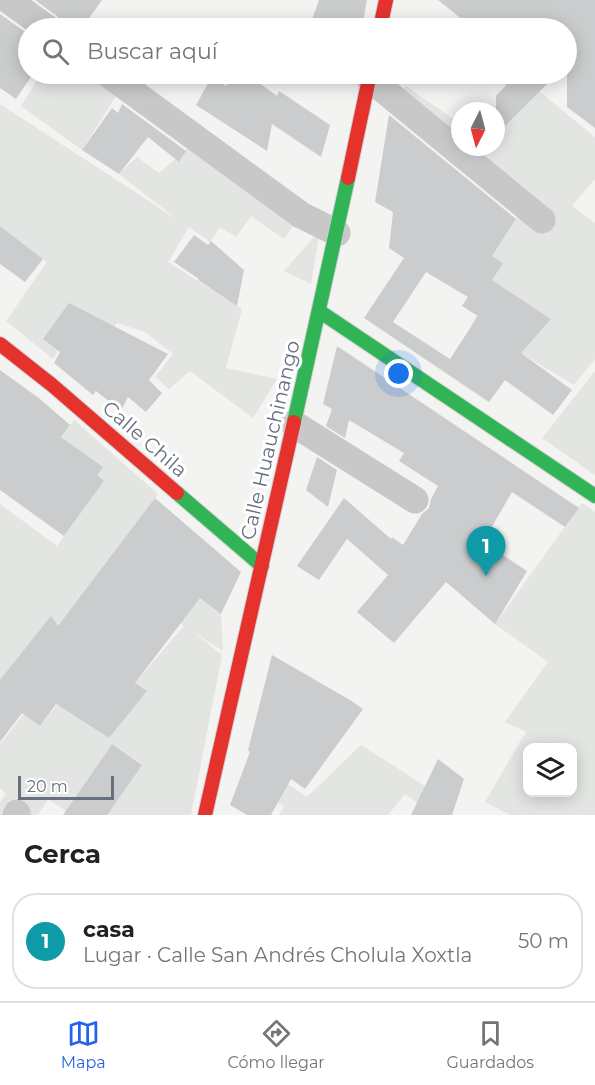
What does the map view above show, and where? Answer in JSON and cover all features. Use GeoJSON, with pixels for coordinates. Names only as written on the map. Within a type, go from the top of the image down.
{"type":"FeatureCollection","features":[{"type":"Feature","properties":{"kind":"main road"},"geometry":{"type":"LineString","coordinates":[[382,18],[386,0]]}},
{"type":"Feature","properties":{"kind":"main road","name":"Calle Huauchinango"},"geometry":{"type":"LineString","coordinates":[[205,815],[337,233],[368,84]]}},
{"type":"Feature","properties":{"kind":"main road"},"geometry":{"type":"LineString","coordinates":[[319,311],[595,496]]}},
{"type":"Feature","properties":{"kind":"main road","name":"Calle Chila"},"geometry":{"type":"LineString","coordinates":[[0,344],[52,385],[262,566]]}},
{"type":"Feature","properties":{"kind":"street"},"geometry":{"type":"LineString","coordinates":[[8,0],[33,18]]}},
{"type":"Feature","properties":{"kind":"street"},"geometry":{"type":"LineString","coordinates":[[122,84],[301,215],[337,233]]}},
{"type":"Feature","properties":{"kind":"street"},"geometry":{"type":"LineString","coordinates":[[380,84],[542,220]]}},
{"type":"Feature","properties":{"kind":"street"},"geometry":{"type":"LineString","coordinates":[[294,424],[416,500]]}},
{"type":"Feature","properties":{"kind":"shaded area"},"geometry":{"type":"Polygon","coordinates":[[[35,84],[110,84],[119,91],[82,150],[21,106],[35,84]]]}},
{"type":"Feature","properties":{"kind":"shaded area"},"geometry":{"type":"Polygon","coordinates":[[[506,84],[530,84],[595,137],[595,179],[572,206],[595,223],[595,359],[574,385],[472,324],[488,294],[542,329],[551,319],[491,279],[503,263],[492,256],[522,210],[452,156],[505,156],[505,126],[525,105],[505,86],[506,84]]]}},
{"type":"Feature","properties":{"kind":"shaded area"},"geometry":{"type":"Polygon","coordinates":[[[406,86],[451,118],[451,155],[390,108],[406,86]]]}},
{"type":"Feature","properties":{"kind":"shaded area"},"geometry":{"type":"Polygon","coordinates":[[[0,104],[178,220],[119,174],[137,157],[159,173],[196,141],[301,215],[284,239],[251,216],[236,237],[220,227],[210,242],[189,227],[168,262],[242,309],[226,368],[277,379],[253,418],[190,371],[169,389],[155,377],[173,354],[145,332],[117,323],[95,355],[65,339],[53,359],[6,321],[47,262],[0,226],[0,104]]]}},
{"type":"Feature","properties":{"kind":"shaded area"},"geometry":{"type":"Polygon","coordinates":[[[320,230],[311,284],[284,271],[320,230]]]}},
{"type":"Feature","properties":{"kind":"shaded area"},"geometry":{"type":"Polygon","coordinates":[[[595,371],[595,475],[542,438],[595,371]]]}},
{"type":"Feature","properties":{"kind":"shaded area"},"geometry":{"type":"Polygon","coordinates":[[[74,420],[158,494],[0,707],[0,504],[57,546],[104,481],[97,475],[102,467],[61,437],[74,420]]]}},
{"type":"Feature","properties":{"kind":"shaded area"},"geometry":{"type":"Polygon","coordinates":[[[582,503],[595,512],[595,815],[510,815],[485,802],[526,732],[505,722],[548,662],[495,624],[582,503]]]}},
{"type":"Feature","properties":{"kind":"shaded area"},"geometry":{"type":"Polygon","coordinates":[[[177,580],[221,614],[223,651],[192,631],[222,655],[191,815],[72,815],[48,799],[38,815],[0,815],[0,802],[6,794],[0,788],[0,744],[24,714],[40,726],[57,705],[109,738],[146,691],[135,683],[184,626],[180,623],[177,580]],[[112,744],[82,787],[111,808],[142,764],[112,744]]]}},
{"type":"Feature","properties":{"kind":"shaded area"},"geometry":{"type":"Polygon","coordinates":[[[361,745],[455,805],[435,815],[405,794],[388,815],[279,815],[284,806],[265,794],[278,778],[307,797],[361,745]]]}},
{"type":"Feature","properties":{"kind":"building"},"geometry":{"type":"Polygon","coordinates":[[[35,0],[102,0],[89,18],[59,18],[35,0]]]}},
{"type":"Feature","properties":{"kind":"building"},"geometry":{"type":"Polygon","coordinates":[[[319,0],[367,0],[364,18],[313,18],[319,0]]]}},
{"type":"Feature","properties":{"kind":"building"},"geometry":{"type":"Polygon","coordinates":[[[438,0],[595,0],[595,128],[567,107],[567,84],[577,84],[577,18],[460,18],[438,0]]]}},
{"type":"Feature","properties":{"kind":"building"},"geometry":{"type":"Polygon","coordinates":[[[0,14],[18,27],[18,84],[26,84],[16,99],[0,88],[0,14]]]}},
{"type":"Feature","properties":{"kind":"building"},"geometry":{"type":"Polygon","coordinates":[[[208,84],[226,86],[227,84],[261,84],[277,96],[279,91],[330,125],[321,157],[272,124],[267,151],[196,105],[208,84]]]}},
{"type":"Feature","properties":{"kind":"building"},"geometry":{"type":"Polygon","coordinates":[[[507,84],[547,84],[505,126],[505,102],[496,102],[496,96],[507,84]]]}},
{"type":"Feature","properties":{"kind":"building"},"geometry":{"type":"Polygon","coordinates":[[[122,104],[186,151],[179,162],[148,137],[119,174],[82,150],[112,108],[118,113],[122,104]]]}},
{"type":"Feature","properties":{"kind":"building"},"geometry":{"type":"Polygon","coordinates":[[[389,115],[516,219],[492,256],[503,263],[492,280],[551,319],[521,353],[572,390],[553,415],[505,380],[489,402],[364,318],[404,258],[389,248],[393,212],[375,202],[389,115]],[[426,272],[393,322],[450,359],[478,316],[462,306],[468,297],[426,272]]]}},
{"type":"Feature","properties":{"kind":"building"},"geometry":{"type":"Polygon","coordinates":[[[0,226],[43,259],[25,282],[0,264],[0,226]]]}},
{"type":"Feature","properties":{"kind":"building"},"geometry":{"type":"Polygon","coordinates":[[[194,235],[208,245],[211,241],[244,270],[237,306],[174,262],[194,235]]]}},
{"type":"Feature","properties":{"kind":"building"},"geometry":{"type":"Polygon","coordinates":[[[69,303],[168,354],[149,380],[162,393],[146,412],[128,397],[121,411],[96,391],[93,395],[54,363],[60,352],[43,339],[69,303]]]}},
{"type":"Feature","properties":{"kind":"building"},"geometry":{"type":"Polygon","coordinates":[[[337,346],[579,508],[565,527],[512,492],[483,542],[527,571],[495,624],[446,582],[394,643],[357,612],[388,575],[347,539],[319,580],[297,566],[344,498],[391,539],[392,537],[403,545],[422,514],[429,508],[438,486],[399,461],[404,453],[349,420],[345,438],[326,426],[332,409],[323,404],[337,346]]]}},
{"type":"Feature","properties":{"kind":"building"},"geometry":{"type":"Polygon","coordinates":[[[0,370],[40,399],[70,425],[61,437],[103,467],[97,475],[104,481],[64,536],[0,490],[0,370]]]}},
{"type":"Feature","properties":{"kind":"building"},"geometry":{"type":"Polygon","coordinates":[[[317,457],[337,470],[328,507],[306,490],[317,457]]]}},
{"type":"Feature","properties":{"kind":"building"},"geometry":{"type":"Polygon","coordinates":[[[155,498],[241,572],[221,614],[200,598],[135,683],[147,691],[109,738],[56,704],[40,726],[22,713],[0,742],[0,680],[51,616],[58,626],[155,498]]]}},
{"type":"Feature","properties":{"kind":"building"},"geometry":{"type":"Polygon","coordinates":[[[272,655],[363,709],[305,789],[291,779],[271,815],[247,815],[230,805],[250,752],[248,750],[272,655]]]}},
{"type":"Feature","properties":{"kind":"building"},"geometry":{"type":"Polygon","coordinates":[[[112,744],[142,765],[107,815],[63,815],[112,744]]]}},
{"type":"Feature","properties":{"kind":"building"},"geometry":{"type":"Polygon","coordinates":[[[438,759],[464,779],[452,815],[411,815],[438,759]]]}},
{"type":"Feature","properties":{"kind":"traffic: fast"},"geometry":{"type":"LineString","coordinates":[[294,422],[348,178]]}},
{"type":"Feature","properties":{"kind":"traffic: fast"},"geometry":{"type":"LineString","coordinates":[[319,311],[595,496]]}},
{"type":"Feature","properties":{"kind":"traffic: fast"},"geometry":{"type":"LineString","coordinates":[[177,493],[262,566]]}},
{"type":"Feature","properties":{"kind":"traffic: jam"},"geometry":{"type":"LineString","coordinates":[[382,18],[386,0]]}},
{"type":"Feature","properties":{"kind":"traffic: jam"},"geometry":{"type":"LineString","coordinates":[[348,178],[368,84]]}},
{"type":"Feature","properties":{"kind":"traffic: jam"},"geometry":{"type":"LineString","coordinates":[[0,344],[52,385],[177,493]]}},
{"type":"Feature","properties":{"kind":"traffic: jam"},"geometry":{"type":"LineString","coordinates":[[205,815],[294,422]]}},
{"type":"Feature","properties":{"kind":"place","name":"casa"},"geometry":{"type":"Point","coordinates":[486,576]}}]}
